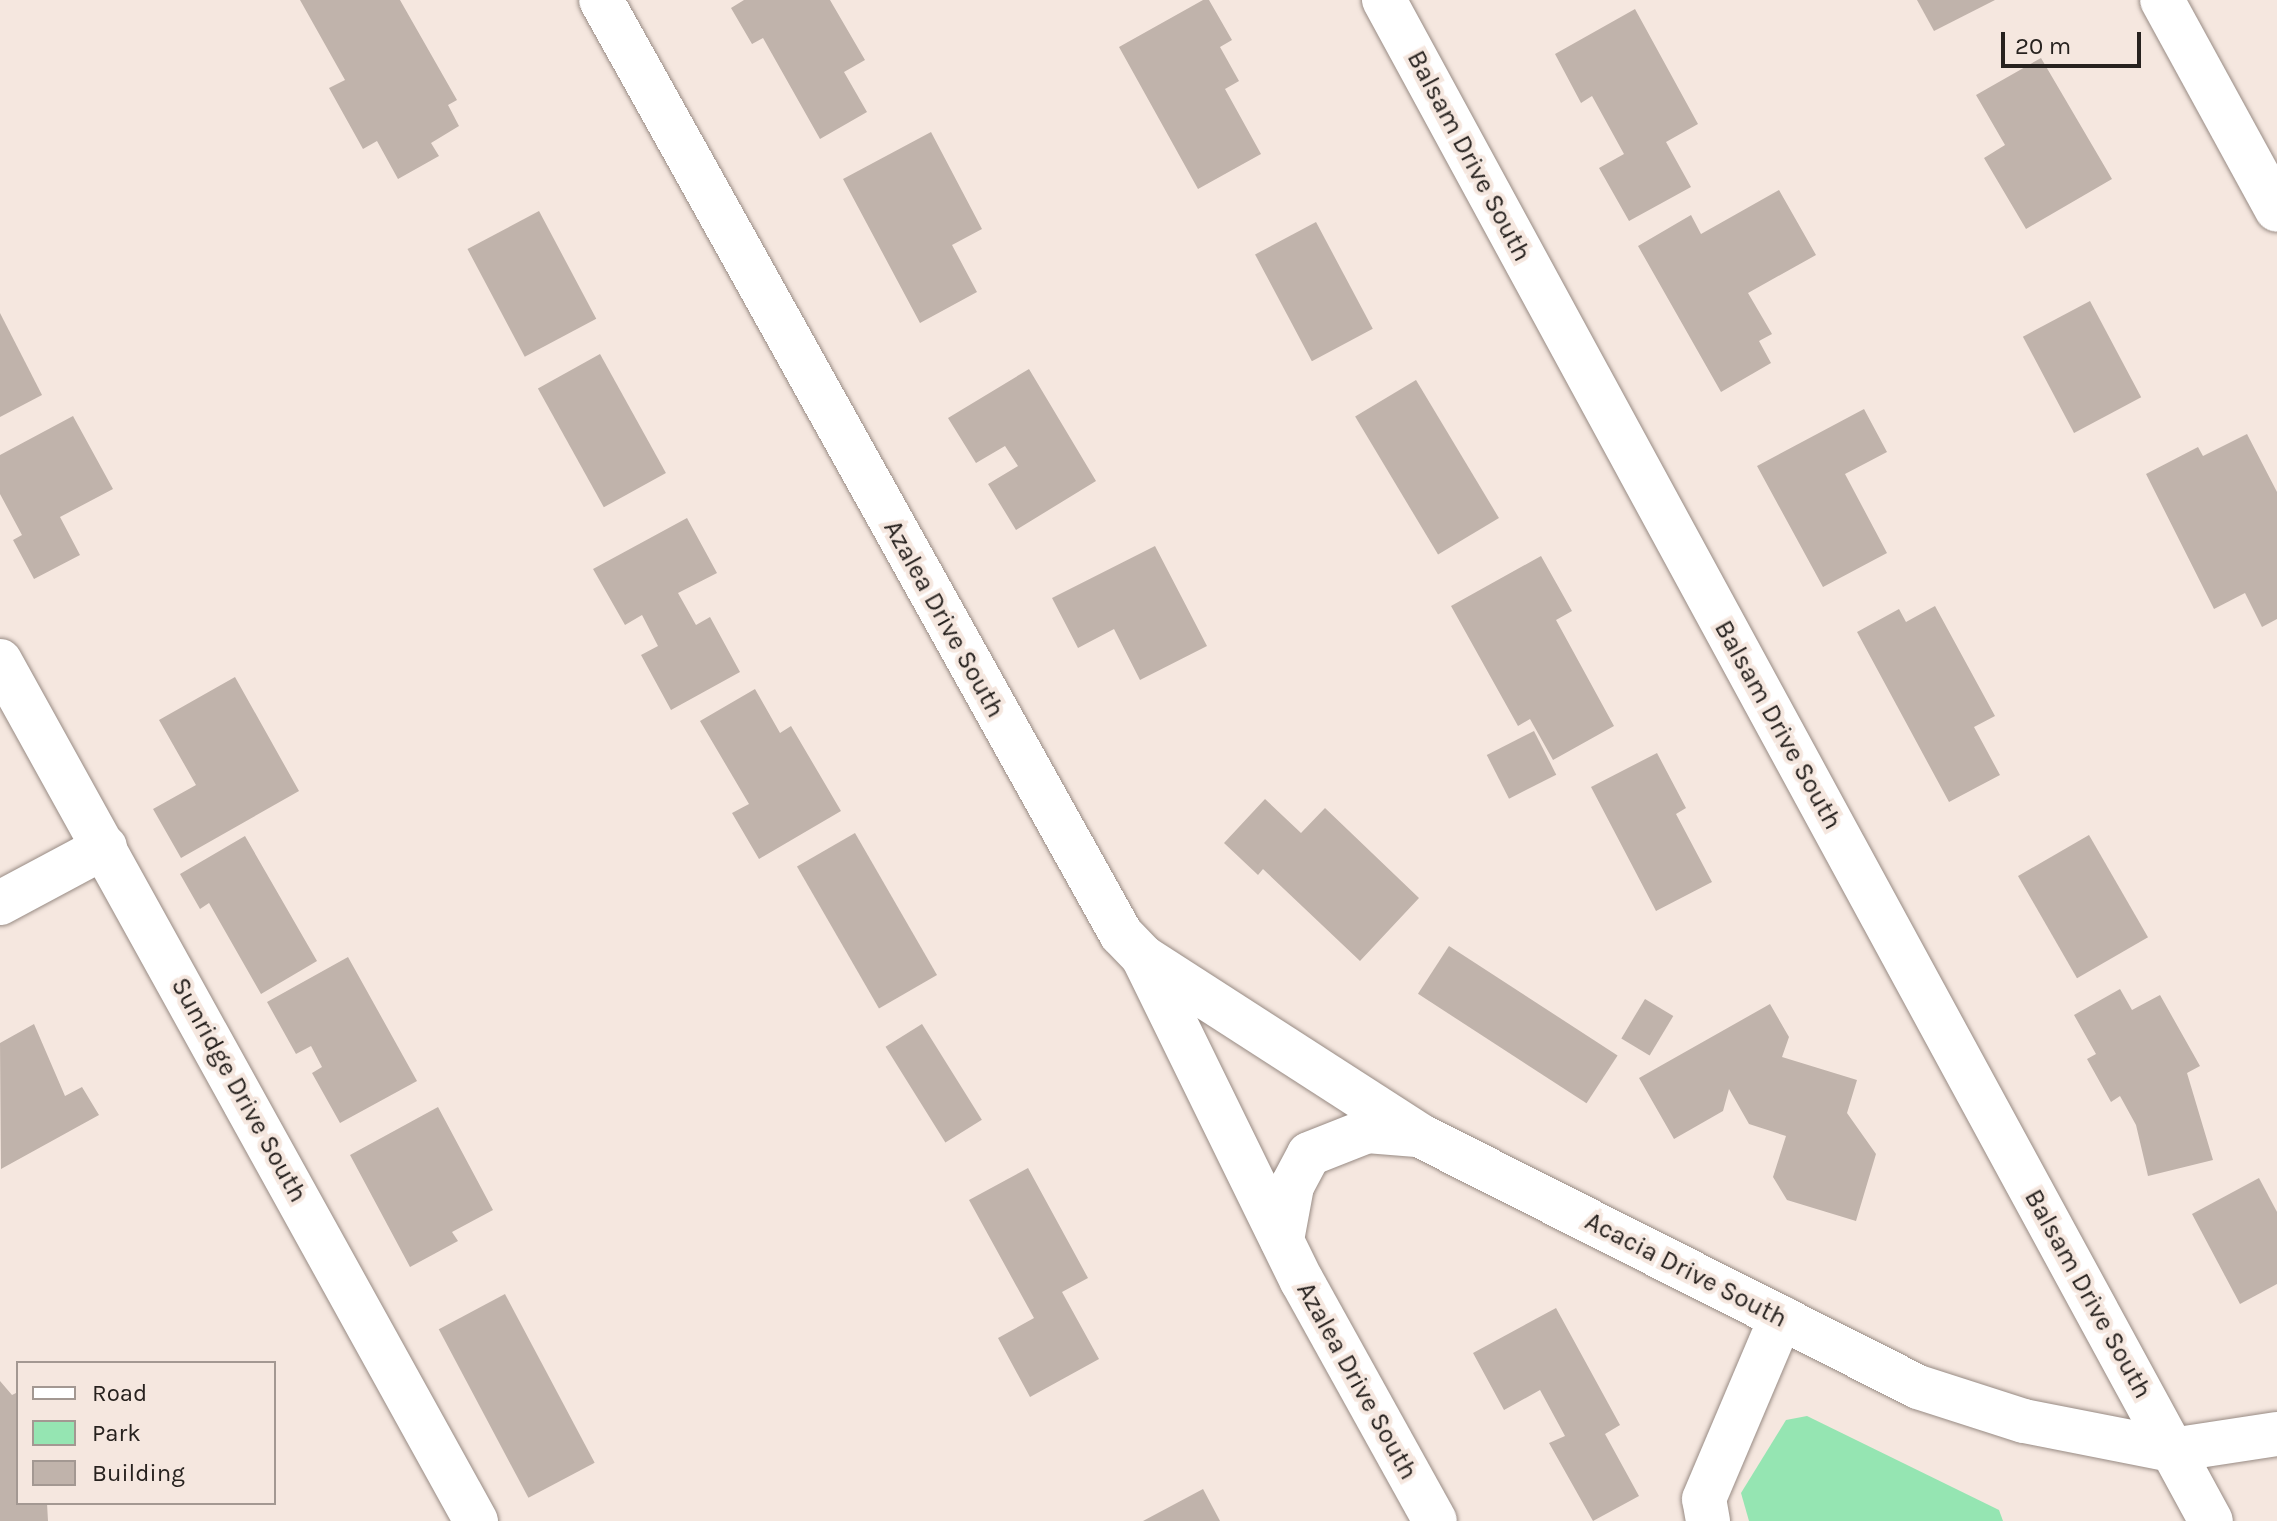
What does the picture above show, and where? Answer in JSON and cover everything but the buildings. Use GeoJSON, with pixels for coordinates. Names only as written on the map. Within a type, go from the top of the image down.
{"type":"FeatureCollection","features":[{"type":"Feature","properties":{"kind":"street","name":"Azalea Drive South"},"geometry":{"type":"LineString","coordinates":[[601,0],[1113,920],[1143,957],[1282,1240],[1435,1521]]}},
{"type":"Feature","properties":{"kind":"street","name":"Balsam Drive South"},"geometry":{"type":"LineString","coordinates":[[1384,0],[2211,1521]]}},
{"type":"Feature","properties":{"kind":"street"},"geometry":{"type":"LineString","coordinates":[[2162,0],[2277,210]]}},
{"type":"Feature","properties":{"kind":"street","name":"Sunridge Drive South"},"geometry":{"type":"LineString","coordinates":[[0,661],[476,1521]]}},
{"type":"Feature","properties":{"kind":"street"},"geometry":{"type":"LineString","coordinates":[[0,903],[105,847]]}},
{"type":"Feature","properties":{"kind":"street","name":"Acacia Drive South"},"geometry":{"type":"LineString","coordinates":[[1143,957],[1419,1135],[1918,1387],[2024,1421],[2172,1450],[2277,1434]]}},
{"type":"Feature","properties":{"kind":"street"},"geometry":{"type":"LineString","coordinates":[[1282,1240],[1292,1186],[1309,1154],[1367,1131],[1419,1135]]}},
{"type":"Feature","properties":{"kind":"street"},"geometry":{"type":"LineString","coordinates":[[1708,1521],[1704,1499],[1781,1318]]}},
{"type":"Feature","properties":{"kind":"green space"},"geometry":{"type":"Polygon","coordinates":[[[1807,1416],[1999,1510],[2003,1521],[1749,1521],[1741,1493],[1786,1420],[1807,1416]]]}}]}
